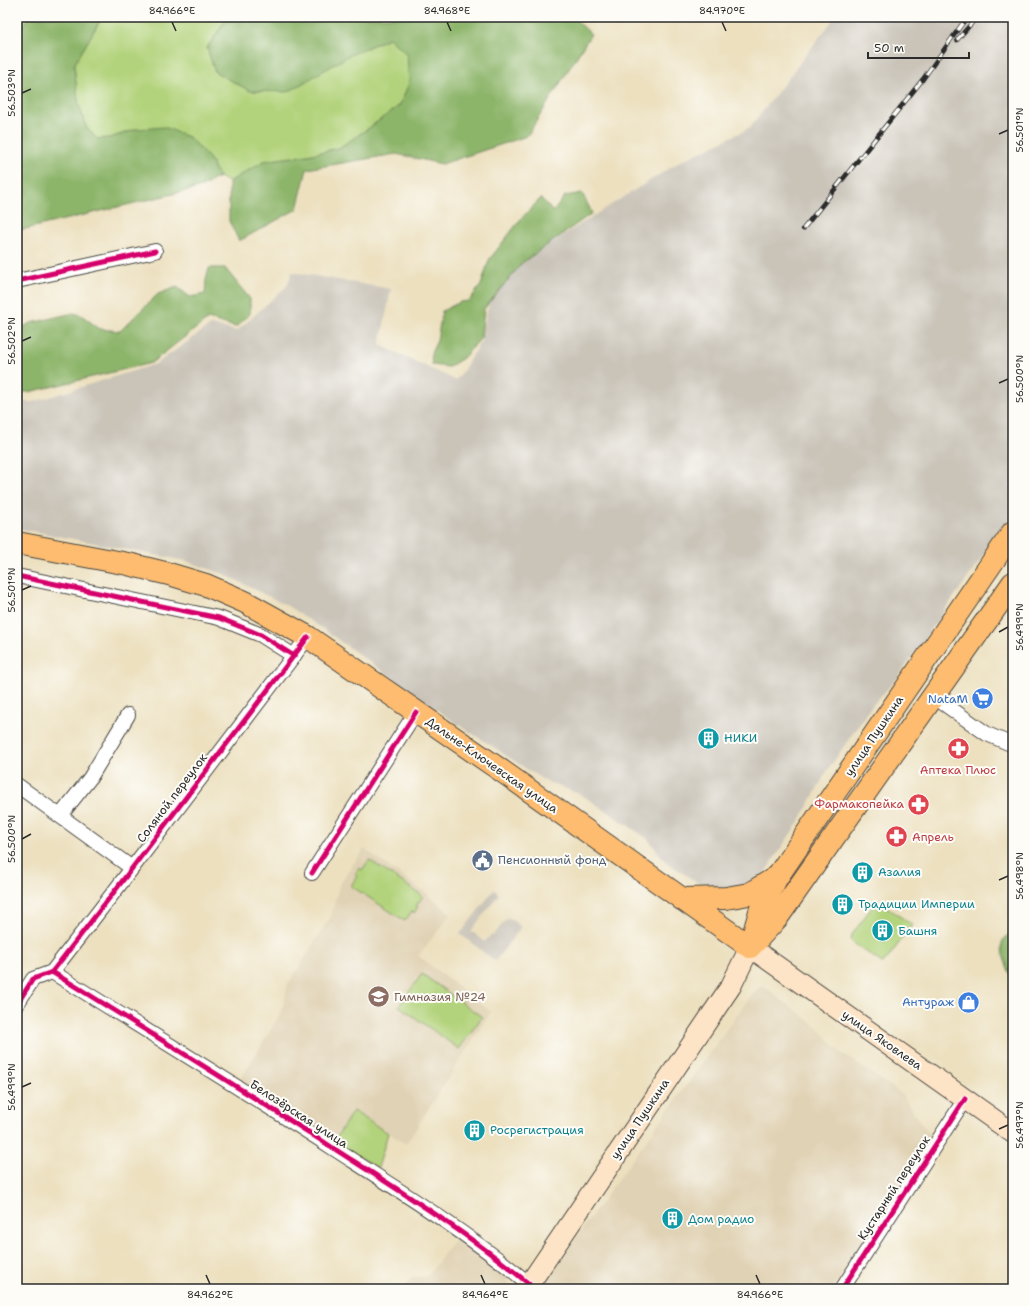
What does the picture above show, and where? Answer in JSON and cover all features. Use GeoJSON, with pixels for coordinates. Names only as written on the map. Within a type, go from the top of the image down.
{"type":"FeatureCollection","features":[{"type":"Feature","properties":{"kind":"main road","name":"улица Пушкина"},"geometry":{"type":"LineString","coordinates":[[527,1286],[731,986],[750,947],[761,908],[777,877],[1013,532]]}},
{"type":"Feature","properties":{"kind":"main road","name":"Дальне-Ключевская улица"},"geometry":{"type":"LineString","coordinates":[[17,543],[128,564],[169,574],[206,585],[245,602],[308,637],[750,947]]}},
{"type":"Feature","properties":{"kind":"main road","name":"улица Пушкина"},"geometry":{"type":"LineString","coordinates":[[750,947],[777,918],[1013,583]]}},
{"type":"Feature","properties":{"kind":"main road"},"geometry":{"type":"LineString","coordinates":[[682,898],[726,898],[749,894],[777,877]]}},
{"type":"Feature","properties":{"kind":"main road","name":"улица Яковлева"},"geometry":{"type":"LineString","coordinates":[[750,947],[1013,1133]]}},
{"type":"Feature","properties":{"kind":"street"},"geometry":{"type":"LineString","coordinates":[[17,281],[155,251]]}},
{"type":"Feature","properties":{"kind":"street"},"geometry":{"type":"LineString","coordinates":[[17,576],[219,618],[261,635],[294,656]]}},
{"type":"Feature","properties":{"kind":"street","name":"Соляной переулок"},"geometry":{"type":"LineString","coordinates":[[52,972],[308,637]]}},
{"type":"Feature","properties":{"kind":"street"},"geometry":{"type":"LineString","coordinates":[[933,696],[987,734],[1013,745]]}},
{"type":"Feature","properties":{"kind":"street"},"geometry":{"type":"LineString","coordinates":[[312,873],[416,712]]}},
{"type":"Feature","properties":{"kind":"street"},"geometry":{"type":"LineString","coordinates":[[60,816],[90,778],[128,715]]}},
{"type":"Feature","properties":{"kind":"street"},"geometry":{"type":"LineString","coordinates":[[17,785],[132,868]]}},
{"type":"Feature","properties":{"kind":"street"},"geometry":{"type":"LineString","coordinates":[[17,1004],[33,979],[52,972]]}},
{"type":"Feature","properties":{"kind":"street","name":"Белозёрская улица"},"geometry":{"type":"LineString","coordinates":[[52,972],[233,1083],[412,1198],[512,1269],[527,1286]]}},
{"type":"Feature","properties":{"kind":"street","name":"Кустарный переулок"},"geometry":{"type":"LineString","coordinates":[[842,1289],[965,1099]]}},
{"type":"Feature","properties":{"kind":"shaded area"},"geometry":{"type":"Polygon","coordinates":[[[835,17],[1013,17],[1013,515],[898,677],[870,708],[827,771],[800,820],[763,875],[748,887],[707,889],[665,861],[648,839],[582,795],[545,781],[453,721],[323,629],[286,605],[224,574],[186,561],[17,528],[17,402],[33,402],[156,364],[211,325],[237,331],[287,286],[292,272],[391,289],[380,345],[455,380],[461,374],[481,341],[487,311],[494,290],[520,262],[681,161],[750,128],[835,17]]]}},
{"type":"Feature","properties":{"kind":"shaded area","name":"Гимназия №24"},"geometry":{"type":"Polygon","coordinates":[[[364,849],[425,892],[451,914],[418,956],[491,1012],[406,1144],[354,1111],[334,1141],[239,1082],[282,1011],[288,984],[331,916],[340,883],[364,849]]]}},
{"type":"Feature","properties":{"kind":"shaded area"},"geometry":{"type":"Polygon","coordinates":[[[494,890],[499,894],[471,931],[485,942],[491,935],[493,936],[508,917],[521,927],[495,961],[460,934],[494,890]]]}},
{"type":"Feature","properties":{"kind":"shaded area"},"geometry":{"type":"Polygon","coordinates":[[[760,987],[764,987],[814,1024],[840,1052],[902,1094],[930,1137],[833,1289],[546,1289],[541,1286],[753,993],[760,987]]]}},
{"type":"Feature","properties":{"kind":"shaded area"},"geometry":{"type":"Polygon","coordinates":[[[458,1235],[504,1273],[508,1285],[505,1289],[403,1289],[412,1277],[428,1276],[458,1235]]]}},
{"type":"Feature","properties":{"kind":"green space"},"geometry":{"type":"Polygon","coordinates":[[[17,17],[30,17],[17,34],[17,17]]]}},
{"type":"Feature","properties":{"kind":"green space"},"geometry":{"type":"Polygon","coordinates":[[[30,17],[102,17],[74,65],[78,101],[86,127],[97,139],[110,138],[137,129],[165,127],[190,138],[210,159],[219,177],[202,187],[17,231],[17,34],[30,17]]]}},
{"type":"Feature","properties":{"kind":"green space"},"geometry":{"type":"Polygon","coordinates":[[[102,17],[228,17],[207,48],[215,72],[350,55],[389,38],[407,54],[409,83],[400,105],[339,148],[308,155],[264,161],[229,182],[219,177],[210,159],[137,129],[110,138],[97,139],[86,127],[78,101],[74,65],[102,17]]]}},
{"type":"Feature","properties":{"kind":"green space"},"geometry":{"type":"Polygon","coordinates":[[[228,17],[573,17],[591,34],[527,136],[442,164],[396,154],[307,169],[297,209],[239,241],[229,221],[229,182],[264,161],[308,155],[339,148],[400,105],[409,83],[407,54],[389,38],[350,55],[288,92],[250,91],[215,72],[207,48],[228,17]]]}},
{"type":"Feature","properties":{"kind":"green space"},"geometry":{"type":"Polygon","coordinates":[[[582,193],[592,213],[522,263],[484,309],[481,338],[463,358],[449,367],[432,365],[431,353],[437,341],[442,311],[460,302],[469,301],[481,285],[489,260],[520,220],[541,198],[553,212],[565,196],[582,193]]]}},
{"type":"Feature","properties":{"kind":"green space"},"geometry":{"type":"Polygon","coordinates":[[[209,268],[225,268],[250,299],[250,314],[236,327],[208,319],[151,363],[29,392],[17,392],[17,330],[31,323],[73,313],[81,315],[100,329],[120,331],[158,294],[177,287],[190,297],[205,294],[209,268]]]}},
{"type":"Feature","properties":{"kind":"green space"},"geometry":{"type":"Polygon","coordinates":[[[369,860],[423,896],[416,906],[418,907],[414,913],[412,911],[405,921],[351,886],[357,876],[355,874],[359,868],[362,870],[369,860]]]}},
{"type":"Feature","properties":{"kind":"green space"},"geometry":{"type":"Polygon","coordinates":[[[877,900],[912,925],[886,961],[882,963],[850,939],[877,900]]]}},
{"type":"Feature","properties":{"kind":"green space"},"geometry":{"type":"Polygon","coordinates":[[[1008,935],[1013,935],[1013,980],[1002,951],[1002,942],[1008,935]]]}},
{"type":"Feature","properties":{"kind":"green space"},"geometry":{"type":"Polygon","coordinates":[[[422,974],[482,1017],[459,1049],[399,1006],[422,974]]]}},
{"type":"Feature","properties":{"kind":"green space"},"geometry":{"type":"Polygon","coordinates":[[[353,1111],[388,1133],[378,1168],[334,1141],[353,1111]]]}},
{"type":"Feature","properties":{"kind":"railway"},"geometry":{"type":"LineString","coordinates":[[803,229],[923,79],[967,17]]}},
{"type":"Feature","properties":{"kind":"railway"},"geometry":{"type":"LineString","coordinates":[[957,40],[977,17]]}},
{"type":"Feature","properties":{"kind":"cycle path"},"geometry":{"type":"LineString","coordinates":[[17,281],[155,251]]}},
{"type":"Feature","properties":{"kind":"cycle path"},"geometry":{"type":"LineString","coordinates":[[17,576],[219,618],[261,635],[294,656]]}},
{"type":"Feature","properties":{"kind":"cycle path"},"geometry":{"type":"LineString","coordinates":[[17,1004],[33,979],[52,972],[308,637]]}},
{"type":"Feature","properties":{"kind":"cycle path"},"geometry":{"type":"LineString","coordinates":[[312,873],[416,712]]}},
{"type":"Feature","properties":{"kind":"cycle path"},"geometry":{"type":"LineString","coordinates":[[52,972],[228,1081],[408,1196],[482,1247],[529,1284]]}},
{"type":"Feature","properties":{"kind":"cycle path"},"geometry":{"type":"LineString","coordinates":[[842,1289],[965,1099]]}},
{"type":"Feature","properties":{"kind":"place","name":"NataM"},"geometry":{"type":"Point","coordinates":[983,699]}},
{"type":"Feature","properties":{"kind":"place","name":"НИКИ"},"geometry":{"type":"Point","coordinates":[709,738]}},
{"type":"Feature","properties":{"kind":"place","name":"Аптека Плюс"},"geometry":{"type":"Point","coordinates":[958,749]}},
{"type":"Feature","properties":{"kind":"place","name":"Фармакопейка"},"geometry":{"type":"Point","coordinates":[919,804]}},
{"type":"Feature","properties":{"kind":"place","name":"Апрель"},"geometry":{"type":"Point","coordinates":[896,837]}},
{"type":"Feature","properties":{"kind":"place","name":"Пенсионный фонд"},"geometry":{"type":"Point","coordinates":[482,860]}},
{"type":"Feature","properties":{"kind":"place","name":"Азалия"},"geometry":{"type":"Point","coordinates":[863,872]}},
{"type":"Feature","properties":{"kind":"place","name":"Традиции Империи"},"geometry":{"type":"Point","coordinates":[843,904]}},
{"type":"Feature","properties":{"kind":"place","name":"Башня"},"geometry":{"type":"Point","coordinates":[882,931]}},
{"type":"Feature","properties":{"kind":"place","name":"Гимназия №24"},"geometry":{"type":"Point","coordinates":[378,997]}},
{"type":"Feature","properties":{"kind":"place","name":"Антураж"},"geometry":{"type":"Point","coordinates":[969,1002]}},
{"type":"Feature","properties":{"kind":"place","name":"Росрегистрация"},"geometry":{"type":"Point","coordinates":[474,1130]}},
{"type":"Feature","properties":{"kind":"place","name":"Дом радио"},"geometry":{"type":"Point","coordinates":[672,1219]}}]}
